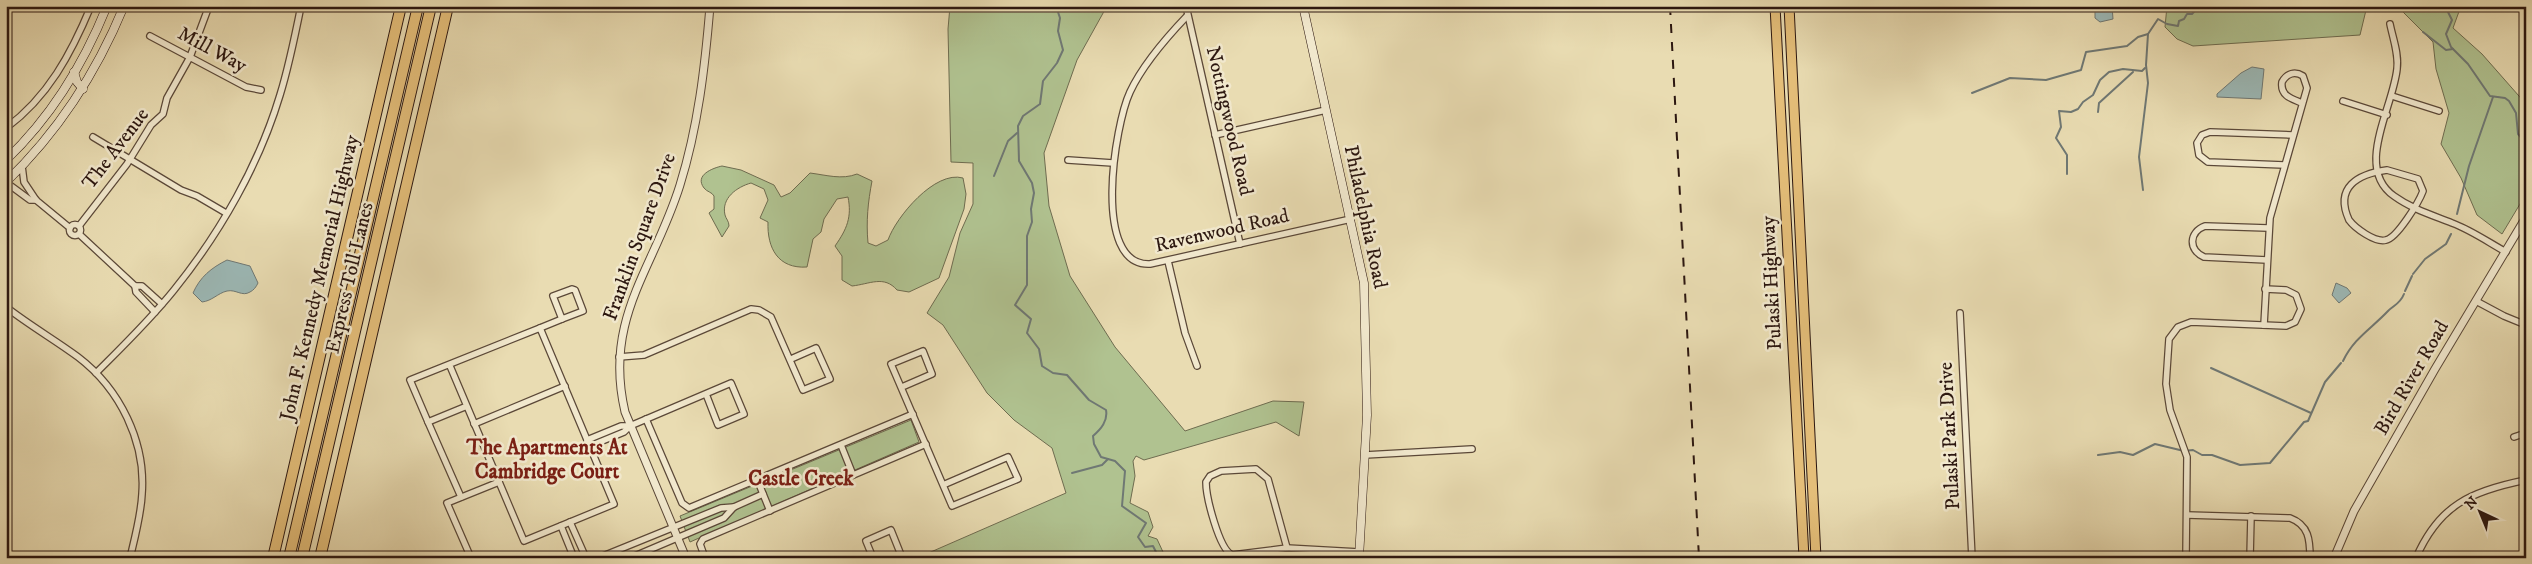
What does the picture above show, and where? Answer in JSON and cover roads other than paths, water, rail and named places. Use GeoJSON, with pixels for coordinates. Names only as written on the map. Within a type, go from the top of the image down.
{"type":"FeatureCollection","features":[{"type":"Feature","properties":{"kind":"highway","name":"John F. Kennedy Memorial Highway"},"geometry":{"type":"LineString","coordinates":[[273,558],[401,6]]}},
{"type":"Feature","properties":{"kind":"highway","name":"Express Toll Lanes"},"geometry":{"type":"LineString","coordinates":[[289,558],[418,6]]}},
{"type":"Feature","properties":{"kind":"highway","name":"Express Toll Lanes"},"geometry":{"type":"LineString","coordinates":[[302,558],[432,6]]}},
{"type":"Feature","properties":{"kind":"highway"},"geometry":{"type":"LineString","coordinates":[[320,558],[448,6]]}},
{"type":"Feature","properties":{"kind":"highway","name":"Pulaski Highway"},"geometry":{"type":"LineString","coordinates":[[1775,6],[1804,558]]}},
{"type":"Feature","properties":{"kind":"highway","name":"Pulaski Highway"},"geometry":{"type":"LineString","coordinates":[[1788,6],[1816,558]]}},
{"type":"Feature","properties":{"kind":"main road"},"geometry":{"type":"LineString","coordinates":[[6,160],[38,125],[74,72],[107,6]]}},
{"type":"Feature","properties":{"kind":"main road"},"geometry":{"type":"LineString","coordinates":[[6,182],[61,121],[83,89],[107,46],[124,6]]}},
{"type":"Feature","properties":{"kind":"main road","name":"Philadelphia Road"},"geometry":{"type":"LineString","coordinates":[[1302,6],[1362,267],[1366,313],[1365,455],[1359,555]]}},
{"type":"Feature","properties":{"kind":"main road"},"geometry":{"type":"LineString","coordinates":[[74,72],[77,82],[83,89]]}},
{"type":"Feature","properties":{"kind":"street"},"geometry":{"type":"LineString","coordinates":[[6,128],[36,102],[52,82],[91,6]]}},
{"type":"Feature","properties":{"kind":"street","name":"The Avenue"},"geometry":{"type":"LineString","coordinates":[[78,226],[130,159],[151,125],[163,114],[167,98],[190,57],[209,6]]}},
{"type":"Feature","properties":{"kind":"street"},"geometry":{"type":"LineString","coordinates":[[96,373],[162,304],[203,251],[226,214],[248,174],[272,119],[282,88],[301,6]]}},
{"type":"Feature","properties":{"kind":"street","name":"Franklin Square Drive"},"geometry":{"type":"LineString","coordinates":[[686,558],[630,426],[620,388],[619,357],[628,310],[665,226],[685,165],[701,91],[710,6]]}},
{"type":"Feature","properties":{"kind":"street","name":"Nottingwood Road"},"geometry":{"type":"LineString","coordinates":[[1186,6],[1240,244]]}},
{"type":"Feature","properties":{"kind":"street","name":"Ravenwood Road"},"geometry":{"type":"LineString","coordinates":[[1187,16],[1153,56],[1130,92],[1120,124],[1112,163],[1113,213],[1124,253],[1134,262],[1144,264],[1168,261],[1351,219]]}},
{"type":"Feature","properties":{"kind":"street"},"geometry":{"type":"LineString","coordinates":[[2390,24],[2398,62],[2392,96],[2376,146],[2377,172],[2388,192],[2414,208],[2465,228],[2506,252]]}},
{"type":"Feature","properties":{"kind":"street","name":"Mill Way"},"geometry":{"type":"LineString","coordinates":[[150,36],[246,87],[261,90]]}},
{"type":"Feature","properties":{"kind":"street"},"geometry":{"type":"LineString","coordinates":[[2264,325],[2268,228],[2292,135],[2307,88],[2306,80],[2299,74],[2289,74],[2282,82],[2283,92],[2288,97],[2302,103]]}},
{"type":"Feature","properties":{"kind":"street"},"geometry":{"type":"LineString","coordinates":[[2392,96],[2439,111]]}},
{"type":"Feature","properties":{"kind":"street"},"geometry":{"type":"LineString","coordinates":[[2343,101],[2387,115]]}},
{"type":"Feature","properties":{"kind":"street"},"geometry":{"type":"LineString","coordinates":[[1215,135],[1326,110]]}},
{"type":"Feature","properties":{"kind":"street"},"geometry":{"type":"LineString","coordinates":[[2284,165],[2208,162],[2199,155],[2197,143],[2202,135],[2210,132],[2292,135]]}},
{"type":"Feature","properties":{"kind":"street"},"geometry":{"type":"LineString","coordinates":[[94,137],[180,190],[198,196],[226,214]]}},
{"type":"Feature","properties":{"kind":"street"},"geometry":{"type":"LineString","coordinates":[[1068,160],[1112,163]]}},
{"type":"Feature","properties":{"kind":"street"},"geometry":{"type":"LineString","coordinates":[[22,166],[24,182],[36,200],[70,228],[72,235],[78,234]]}},
{"type":"Feature","properties":{"kind":"street"},"geometry":{"type":"LineString","coordinates":[[2392,170],[2418,179],[2423,191],[2396,234],[2386,240],[2377,239],[2352,224],[2346,210],[2347,188],[2357,178],[2377,172],[2392,170]]}},
{"type":"Feature","properties":{"kind":"street"},"geometry":{"type":"LineString","coordinates":[[6,187],[11,186],[30,200],[36,200]]}},
{"type":"Feature","properties":{"kind":"street","name":"Bird River Road"},"geometry":{"type":"LineString","coordinates":[[2334,558],[2354,511],[2526,217]]}},
{"type":"Feature","properties":{"kind":"street"},"geometry":{"type":"LineString","coordinates":[[70,228],[74,225],[78,226],[78,234],[135,286],[136,292],[155,312]]}},
{"type":"Feature","properties":{"kind":"street"},"geometry":{"type":"LineString","coordinates":[[2267,260],[2204,256],[2195,251],[2192,241],[2196,231],[2205,226],[2268,228]]}},
{"type":"Feature","properties":{"kind":"street"},"geometry":{"type":"LineString","coordinates":[[1168,261],[1179,311],[1197,366]]}},
{"type":"Feature","properties":{"kind":"street"},"geometry":{"type":"LineString","coordinates":[[135,286],[142,286],[162,304]]}},
{"type":"Feature","properties":{"kind":"street"},"geometry":{"type":"LineString","coordinates":[[460,497],[410,380],[450,366],[540,328],[562,320],[583,311],[575,290],[572,289],[553,296],[562,320]]}},
{"type":"Feature","properties":{"kind":"street"},"geometry":{"type":"LineString","coordinates":[[2186,558],[2187,457],[2170,410],[2166,392],[2169,339],[2178,328],[2191,322],[2264,325],[2290,324],[2298,318],[2301,309],[2299,299],[2292,292],[2266,289]]}},
{"type":"Feature","properties":{"kind":"street"},"geometry":{"type":"LineString","coordinates":[[2476,301],[2526,325]]}},
{"type":"Feature","properties":{"kind":"street"},"geometry":{"type":"LineString","coordinates":[[6,307],[78,357],[96,373],[113,393],[128,419],[140,456],[142,492],[130,558]]}},
{"type":"Feature","properties":{"kind":"street"},"geometry":{"type":"LineString","coordinates":[[619,357],[644,355],[751,309],[759,310],[771,317],[803,390],[830,379],[816,348],[790,359]]}},
{"type":"Feature","properties":{"kind":"street","name":"Pulaski Park Drive"},"geometry":{"type":"LineString","coordinates":[[1960,313],[1972,558]]}},
{"type":"Feature","properties":{"kind":"street"},"geometry":{"type":"LineString","coordinates":[[450,366],[524,541],[614,504],[540,328]]}},
{"type":"Feature","properties":{"kind":"street"},"geometry":{"type":"LineString","coordinates":[[902,387],[932,374],[923,351],[891,364],[952,506],[1018,479],[1008,457],[943,485]]}},
{"type":"Feature","properties":{"kind":"street"},"geometry":{"type":"LineString","coordinates":[[590,446],[624,432],[630,426],[731,383],[744,414],[718,425],[706,394]]}},
{"type":"Feature","properties":{"kind":"street"},"geometry":{"type":"LineString","coordinates":[[474,424],[565,386]]}},
{"type":"Feature","properties":{"kind":"street"},"geometry":{"type":"LineString","coordinates":[[428,422],[467,406]]}},
{"type":"Feature","properties":{"kind":"street"},"geometry":{"type":"LineString","coordinates":[[646,419],[684,506],[689,508],[913,414]]}},
{"type":"Feature","properties":{"kind":"street"},"geometry":{"type":"LineString","coordinates":[[587,440],[621,426],[630,426]]}},
{"type":"Feature","properties":{"kind":"street"},"geometry":{"type":"LineString","coordinates":[[2514,437],[2526,433]]}},
{"type":"Feature","properties":{"kind":"street"},"geometry":{"type":"LineString","coordinates":[[840,444],[853,475]]}},
{"type":"Feature","properties":{"kind":"street"},"geometry":{"type":"LineString","coordinates":[[705,558],[700,544],[703,539],[926,444]]}},
{"type":"Feature","properties":{"kind":"street"},"geometry":{"type":"LineString","coordinates":[[1365,455],[1472,449]]}},
{"type":"Feature","properties":{"kind":"street"},"geometry":{"type":"LineString","coordinates":[[1287,548],[1271,486],[1264,473],[1252,469],[1236,472],[1221,471],[1210,476],[1206,482],[1208,496],[1220,538],[1227,552],[1235,555],[1287,548],[1359,555]]}},
{"type":"Feature","properties":{"kind":"street"},"geometry":{"type":"LineString","coordinates":[[758,479],[770,511]]}},
{"type":"Feature","properties":{"kind":"street"},"geometry":{"type":"LineString","coordinates":[[2416,558],[2438,520],[2455,504],[2526,480]]}},
{"type":"Feature","properties":{"kind":"street"},"geometry":{"type":"LineString","coordinates":[[468,557],[447,503],[499,482]]}},
{"type":"Feature","properties":{"kind":"street"},"geometry":{"type":"LineString","coordinates":[[598,558],[673,526],[721,508],[734,507],[763,494]]}},
{"type":"Feature","properties":{"kind":"street"},"geometry":{"type":"LineString","coordinates":[[630,558],[724,518],[734,507]]}},
{"type":"Feature","properties":{"kind":"street"},"geometry":{"type":"LineString","coordinates":[[2187,515],[2286,517],[2300,523],[2309,537],[2310,558]]}},
{"type":"Feature","properties":{"kind":"street"},"geometry":{"type":"LineString","coordinates":[[2250,558],[2251,516]]}},
{"type":"Feature","properties":{"kind":"street"},"geometry":{"type":"LineString","coordinates":[[570,522],[586,558]]}},
{"type":"Feature","properties":{"kind":"street"},"geometry":{"type":"LineString","coordinates":[[561,526],[574,558]]}},
{"type":"Feature","properties":{"kind":"street"},"geometry":{"type":"LineString","coordinates":[[873,558],[866,541],[891,530],[901,555],[893,558]]}},
{"type":"Feature","properties":{"kind":"water"},"geometry":{"type":"Polygon","coordinates":[[[2095,6],[2112,6],[2113,19],[2100,22],[2095,18],[2095,6]]]}},
{"type":"Feature","properties":{"kind":"water"},"geometry":{"type":"Polygon","coordinates":[[[2252,67],[2264,69],[2261,99],[2217,97],[2217,94],[2241,73],[2252,67]]]}},
{"type":"Feature","properties":{"kind":"water"},"geometry":{"type":"Polygon","coordinates":[[[227,260],[250,266],[258,283],[253,290],[247,293],[227,291],[202,302],[193,293],[196,287],[216,266],[227,260]]]}},
{"type":"Feature","properties":{"kind":"water"},"geometry":{"type":"Polygon","coordinates":[[[2336,283],[2347,288],[2351,293],[2339,303],[2332,295],[2336,283]]]}},
{"type":"Feature","properties":{"kind":"waterway"},"geometry":{"type":"LineString","coordinates":[[1056,6],[1060,18],[1058,31],[1063,50],[1057,63],[1043,81],[1040,104],[1023,116],[1018,126],[1019,161],[1032,183],[1034,193],[1031,209],[1032,222],[1027,236],[1027,285],[1015,305],[1031,319],[1027,333],[1039,349],[1042,366],[1053,373],[1067,375],[1089,400],[1106,410],[1106,418],[1099,431],[1093,436],[1094,444],[1101,457],[1115,461],[1125,471],[1122,506],[1146,523],[1138,537],[1145,547],[1153,546],[1156,552],[1155,558]]}},
{"type":"Feature","properties":{"kind":"waterway"},"geometry":{"type":"LineString","coordinates":[[1586,6],[1587,10]]}},
{"type":"Feature","properties":{"kind":"waterway"},"geometry":{"type":"LineString","coordinates":[[2143,190],[2139,157],[2148,83],[2146,65],[2148,34],[2158,19],[2167,24],[2178,26],[2179,21],[2184,19],[2187,14],[2192,14],[2199,6]]}},
{"type":"Feature","properties":{"kind":"waterway"},"geometry":{"type":"LineString","coordinates":[[2445,6],[2452,20],[2446,34],[2451,47],[2468,64],[2490,96],[2505,98],[2509,101],[2516,113],[2518,134],[2526,143]]}},
{"type":"Feature","properties":{"kind":"waterway"},"geometry":{"type":"LineString","coordinates":[[2423,32],[2446,50],[2453,49]]}},
{"type":"Feature","properties":{"kind":"waterway"},"geometry":{"type":"LineString","coordinates":[[1972,93],[2010,78],[2046,80],[2081,70],[2086,52],[2127,46],[2138,37],[2148,34]]}},
{"type":"Feature","properties":{"kind":"waterway"},"geometry":{"type":"LineString","coordinates":[[2067,174],[2067,155],[2056,138],[2061,127],[2059,111],[2071,112],[2078,109],[2083,102],[2093,95],[2100,80],[2109,72],[2123,69],[2142,71],[2145,68]]}},
{"type":"Feature","properties":{"kind":"waterway"},"geometry":{"type":"LineString","coordinates":[[2098,112],[2099,103],[2133,72]]}},
{"type":"Feature","properties":{"kind":"waterway"},"geometry":{"type":"LineString","coordinates":[[2457,214],[2469,166],[2493,97]]}},
{"type":"Feature","properties":{"kind":"waterway"},"geometry":{"type":"LineString","coordinates":[[994,176],[1008,141],[1017,133]]}},
{"type":"Feature","properties":{"kind":"waterway"},"geometry":{"type":"LineString","coordinates":[[2413,274],[2425,259],[2446,244],[2451,234]]}},
{"type":"Feature","properties":{"kind":"waterway"},"geometry":{"type":"LineString","coordinates":[[2405,291],[2412,276]]}},
{"type":"Feature","properties":{"kind":"waterway"},"geometry":{"type":"LineString","coordinates":[[2343,361],[2352,346],[2399,302],[2404,294]]}},
{"type":"Feature","properties":{"kind":"waterway"},"geometry":{"type":"LineString","coordinates":[[2098,455],[2120,452],[2133,455],[2155,444],[2184,451],[2193,450],[2202,455],[2212,455],[2240,465],[2270,463],[2304,422],[2308,421],[2325,382],[2341,363]]}},
{"type":"Feature","properties":{"kind":"waterway"},"geometry":{"type":"LineString","coordinates":[[2211,368],[2311,413]]}},
{"type":"Feature","properties":{"kind":"waterway"},"geometry":{"type":"LineString","coordinates":[[1072,473],[1102,465],[1108,459]]}},
{"type":"Feature","properties":{"kind":"railway"},"geometry":{"type":"LineString","coordinates":[[1670,6],[1699,558]]}},
{"type":"Feature","properties":{"kind":"district","name":"The Apartments At Cambridge Court"},"geometry":{"type":"Point","coordinates":[547,460]}},
{"type":"Feature","properties":{"kind":"district","name":"Castle Creek"},"geometry":{"type":"Point","coordinates":[801,479]}}]}
